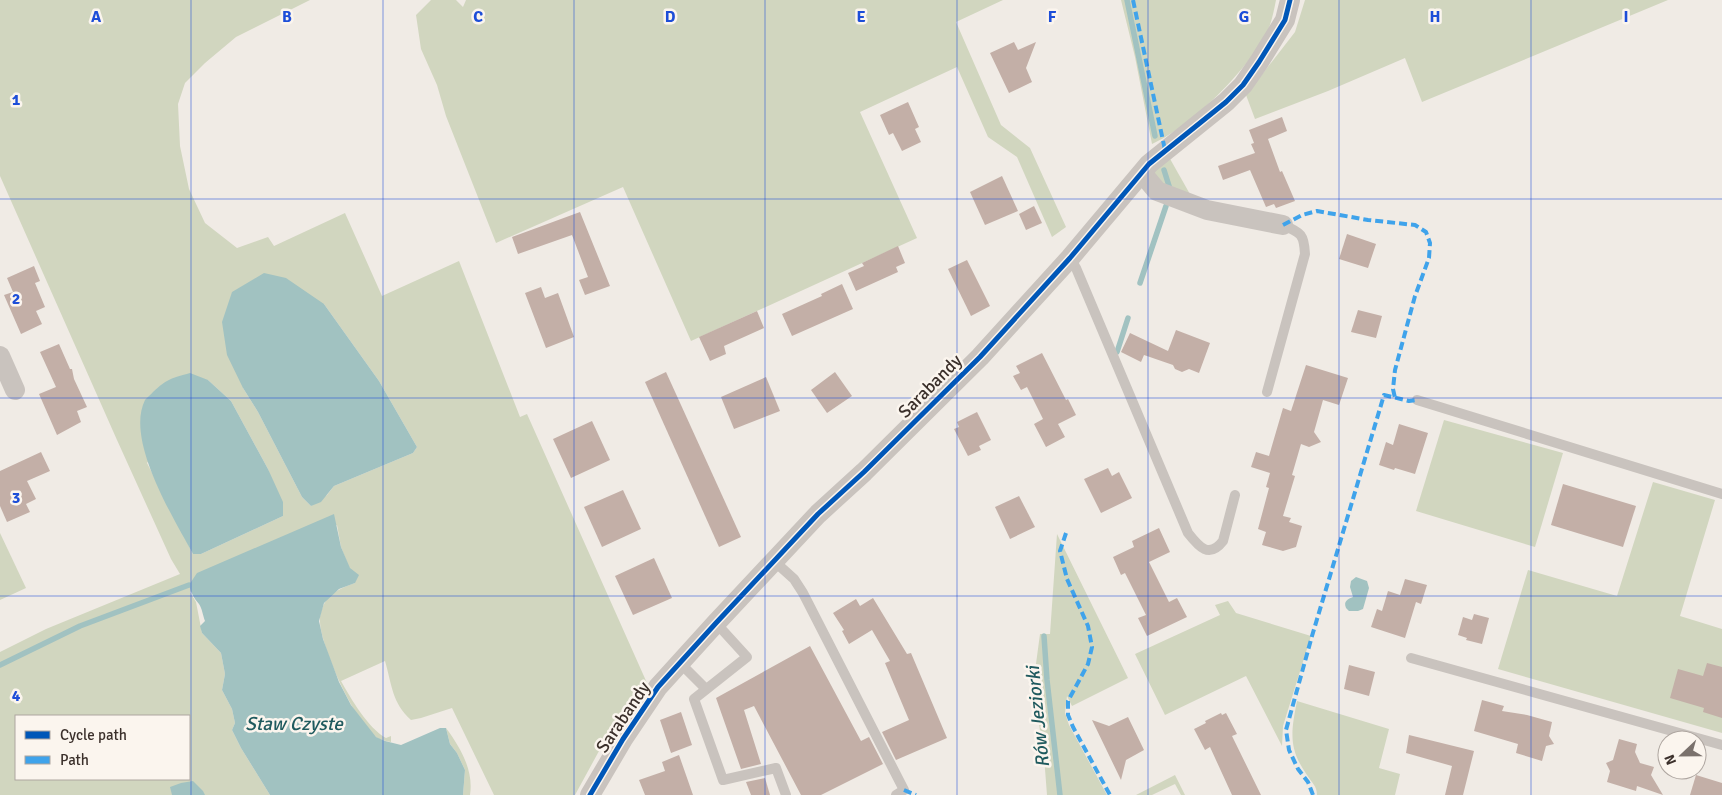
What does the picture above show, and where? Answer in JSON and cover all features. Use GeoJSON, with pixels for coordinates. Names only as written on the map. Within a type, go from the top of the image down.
{"type":"FeatureCollection","features":[{"type":"Feature","properties":{"kind":"street","name":"Sarabandy"},"geometry":{"type":"LineString","coordinates":[[595,792],[623,739],[658,687],[818,514],[864,472],[980,356],[1070,258],[1157,157],[1226,102],[1243,84],[1285,20],[1290,0]]}},
{"type":"Feature","properties":{"kind":"street"},"geometry":{"type":"LineString","coordinates":[[1142,173],[1157,191],[1207,210],[1283,225]]}},
{"type":"Feature","properties":{"kind":"street"},"geometry":{"type":"LineString","coordinates":[[0,356],[15,390]]}},
{"type":"Feature","properties":{"kind":"lane"},"geometry":{"type":"LineString","coordinates":[[1267,392],[1305,254],[1304,240],[1298,232],[1283,225]]}},
{"type":"Feature","properties":{"kind":"lane"},"geometry":{"type":"LineString","coordinates":[[1070,258],[1076,268],[1188,533],[1203,549],[1212,550],[1224,541],[1235,495]]}},
{"type":"Feature","properties":{"kind":"lane"},"geometry":{"type":"LineString","coordinates":[[1417,400],[1722,494]]}},
{"type":"Feature","properties":{"kind":"lane"},"geometry":{"type":"LineString","coordinates":[[774,560],[794,579],[804,593],[904,790],[896,795]]}},
{"type":"Feature","properties":{"kind":"lane"},"geometry":{"type":"LineString","coordinates":[[716,624],[747,657],[694,698],[723,780],[776,768],[786,795]]}},
{"type":"Feature","properties":{"kind":"lane"},"geometry":{"type":"LineString","coordinates":[[1410,658],[1722,746]]}},
{"type":"Feature","properties":{"kind":"lane"},"geometry":{"type":"LineString","coordinates":[[680,663],[706,689]]}},
{"type":"Feature","properties":{"kind":"green space"},"geometry":{"type":"Polygon","coordinates":[[[0,0],[310,0],[236,37],[185,83],[178,104],[180,146],[189,189],[205,223],[237,248],[268,237],[274,246],[345,213],[382,296],[459,261],[520,417],[527,414],[647,683],[599,751],[575,795],[494,795],[452,708],[411,720],[396,700],[385,661],[341,681],[366,720],[386,738],[391,736],[391,742],[378,738],[368,729],[349,701],[340,684],[322,634],[320,615],[327,600],[338,590],[355,583],[341,547],[337,525],[190,592],[196,602],[202,633],[221,653],[225,674],[222,690],[232,709],[235,723],[232,730],[270,795],[0,795],[0,652],[46,629],[180,574],[171,559],[0,176],[0,0]],[[324,304],[243,388],[258,412],[302,497],[311,506],[327,495],[334,486],[413,453],[417,447],[379,381],[324,304]],[[208,380],[147,463],[193,554],[201,554],[283,516],[268,469],[231,401],[208,380]]]}},
{"type":"Feature","properties":{"kind":"green space"},"geometry":{"type":"Polygon","coordinates":[[[431,0],[456,0],[463,7],[466,0],[1003,0],[956,22],[1001,125],[1030,148],[1066,227],[1052,237],[1017,157],[988,137],[957,67],[860,112],[917,238],[691,341],[623,187],[496,243],[446,116],[437,85],[421,49],[416,15],[431,0]]]}},
{"type":"Feature","properties":{"kind":"green space"},"geometry":{"type":"Polygon","coordinates":[[[1121,0],[1276,0],[1268,30],[1248,61],[1234,78],[1218,95],[1184,124],[1152,144],[1135,57],[1121,0]]]}},
{"type":"Feature","properties":{"kind":"green space"},"geometry":{"type":"Polygon","coordinates":[[[1305,0],[1668,0],[1422,102],[1405,58],[1328,91],[1255,119],[1246,95],[1295,32],[1305,0]]]}},
{"type":"Feature","properties":{"kind":"green space"},"geometry":{"type":"Polygon","coordinates":[[[1169,157],[1191,196],[1160,187],[1151,172],[1169,157]]]}},
{"type":"Feature","properties":{"kind":"green space"},"geometry":{"type":"Polygon","coordinates":[[[1444,420],[1563,453],[1535,547],[1416,511],[1444,420]]]}},
{"type":"Feature","properties":{"kind":"green space"},"geometry":{"type":"Polygon","coordinates":[[[1653,482],[1715,500],[1680,616],[1722,629],[1722,733],[1498,669],[1528,570],[1617,596],[1653,482]]]}},
{"type":"Feature","properties":{"kind":"green space"},"geometry":{"type":"Polygon","coordinates":[[[0,533],[26,588],[0,600],[0,533]]]}},
{"type":"Feature","properties":{"kind":"green space"},"geometry":{"type":"Polygon","coordinates":[[[1057,534],[1128,678],[1072,706],[1067,696],[1065,713],[1069,725],[1107,795],[1047,795],[1044,756],[1033,686],[1040,634],[1050,634],[1057,534]]]}},
{"type":"Feature","properties":{"kind":"green space"},"geometry":{"type":"Polygon","coordinates":[[[1228,601],[1236,613],[1311,636],[1283,726],[1282,746],[1246,676],[1165,715],[1135,654],[1220,615],[1215,605],[1228,601]]]}},
{"type":"Feature","properties":{"kind":"green space"},"geometry":{"type":"Polygon","coordinates":[[[1297,701],[1389,729],[1379,768],[1400,774],[1395,795],[1317,795],[1315,787],[1301,765],[1294,748],[1293,722],[1297,701]]]}},
{"type":"Feature","properties":{"kind":"green space"},"geometry":{"type":"Polygon","coordinates":[[[446,728],[465,759],[470,777],[470,795],[463,795],[465,770],[457,753],[450,744],[446,728]]]}},
{"type":"Feature","properties":{"kind":"green space"},"geometry":{"type":"Polygon","coordinates":[[[1175,775],[1185,795],[1181,795],[1175,784],[1152,795],[1136,795],[1175,775]]]}},
{"type":"Feature","properties":{"kind":"water"},"geometry":{"type":"Polygon","coordinates":[[[264,273],[286,278],[324,304],[379,381],[417,447],[413,453],[334,486],[321,502],[311,506],[302,497],[227,355],[222,322],[232,292],[264,273]]]}},
{"type":"Feature","properties":{"kind":"water"},"geometry":{"type":"Polygon","coordinates":[[[190,373],[208,380],[231,401],[268,469],[283,502],[283,516],[201,554],[193,554],[174,520],[154,478],[141,436],[140,417],[145,400],[166,382],[190,373]]]}},
{"type":"Feature","properties":{"kind":"water","name":"Staw Czyste"},"geometry":{"type":"Polygon","coordinates":[[[334,514],[341,547],[350,568],[359,575],[355,583],[339,589],[324,603],[319,621],[323,639],[339,682],[351,705],[376,737],[385,741],[401,745],[440,728],[446,728],[450,744],[457,753],[465,770],[463,795],[270,795],[232,730],[235,723],[232,709],[222,690],[225,674],[221,653],[202,633],[200,626],[205,621],[201,608],[189,585],[197,573],[334,514]]]}},
{"type":"Feature","properties":{"kind":"water"},"geometry":{"type":"Polygon","coordinates":[[[1356,577],[1367,581],[1369,588],[1363,609],[1349,611],[1345,604],[1353,597],[1350,587],[1351,581],[1356,577]]]}},
{"type":"Feature","properties":{"kind":"water"},"geometry":{"type":"Polygon","coordinates":[[[193,781],[205,795],[172,795],[170,787],[193,781]]]}},
{"type":"Feature","properties":{"kind":"building"},"geometry":{"type":"Polygon","coordinates":[[[1014,42],[1018,50],[1036,42],[1026,68],[1032,82],[1009,93],[990,53],[1014,42]]]}},
{"type":"Feature","properties":{"kind":"building"},"geometry":{"type":"Polygon","coordinates":[[[908,102],[919,127],[915,129],[921,142],[902,151],[893,133],[889,135],[880,115],[908,102]]]}},
{"type":"Feature","properties":{"kind":"building"},"geometry":{"type":"Polygon","coordinates":[[[1282,117],[1287,131],[1268,139],[1280,172],[1282,171],[1295,201],[1276,208],[1274,204],[1266,207],[1250,170],[1223,180],[1218,166],[1255,153],[1251,144],[1254,143],[1249,130],[1282,117]]]}},
{"type":"Feature","properties":{"kind":"building"},"geometry":{"type":"Polygon","coordinates":[[[1002,176],[1018,211],[985,225],[970,192],[1002,176]]]}},
{"type":"Feature","properties":{"kind":"building"},"geometry":{"type":"Polygon","coordinates":[[[1034,206],[1042,223],[1026,230],[1019,214],[1034,206]]]}},
{"type":"Feature","properties":{"kind":"building"},"geometry":{"type":"Polygon","coordinates":[[[580,212],[610,286],[585,295],[579,280],[588,277],[572,235],[518,254],[512,237],[580,212]]]}},
{"type":"Feature","properties":{"kind":"building"},"geometry":{"type":"Polygon","coordinates":[[[1347,234],[1376,244],[1368,268],[1339,259],[1347,234]]]}},
{"type":"Feature","properties":{"kind":"building"},"geometry":{"type":"Polygon","coordinates":[[[898,246],[905,263],[896,267],[898,272],[856,291],[848,273],[864,266],[862,263],[898,246]]]}},
{"type":"Feature","properties":{"kind":"building"},"geometry":{"type":"Polygon","coordinates":[[[967,260],[990,306],[971,316],[948,269],[967,260]]]}},
{"type":"Feature","properties":{"kind":"building"},"geometry":{"type":"Polygon","coordinates":[[[34,266],[40,281],[35,283],[45,307],[36,311],[42,324],[21,334],[4,295],[13,292],[7,278],[34,266]]]}},
{"type":"Feature","properties":{"kind":"building"},"geometry":{"type":"Polygon","coordinates":[[[842,284],[853,309],[792,336],[782,314],[822,296],[821,294],[842,284]]]}},
{"type":"Feature","properties":{"kind":"building"},"geometry":{"type":"Polygon","coordinates":[[[541,287],[545,298],[558,293],[574,337],[546,348],[525,293],[541,287]]]}},
{"type":"Feature","properties":{"kind":"building"},"geometry":{"type":"Polygon","coordinates":[[[1358,310],[1382,316],[1376,338],[1351,332],[1358,310]]]}},
{"type":"Feature","properties":{"kind":"building"},"geometry":{"type":"Polygon","coordinates":[[[757,311],[764,328],[724,346],[726,354],[710,361],[699,337],[757,311]]]}},
{"type":"Feature","properties":{"kind":"building"},"geometry":{"type":"Polygon","coordinates":[[[1176,330],[1210,343],[1199,373],[1189,369],[1182,372],[1175,369],[1173,365],[1144,355],[1141,362],[1121,352],[1130,333],[1168,351],[1176,330]]]}},
{"type":"Feature","properties":{"kind":"building"},"geometry":{"type":"Polygon","coordinates":[[[59,344],[70,369],[72,369],[74,379],[87,407],[77,411],[81,422],[57,435],[39,394],[56,387],[40,352],[59,344]]]}},
{"type":"Feature","properties":{"kind":"building"},"geometry":{"type":"Polygon","coordinates":[[[1042,353],[1066,400],[1068,399],[1076,415],[1058,424],[1065,437],[1046,447],[1034,424],[1043,419],[1027,387],[1021,390],[1013,376],[1020,373],[1016,366],[1042,353]]]}},
{"type":"Feature","properties":{"kind":"building"},"geometry":{"type":"Polygon","coordinates":[[[1306,365],[1348,378],[1339,405],[1323,400],[1314,432],[1321,442],[1309,447],[1301,444],[1292,475],[1295,476],[1283,516],[1291,518],[1289,522],[1302,526],[1296,547],[1283,551],[1262,545],[1266,532],[1258,529],[1269,488],[1266,487],[1270,473],[1251,467],[1256,452],[1269,456],[1283,408],[1291,411],[1306,365]]]}},
{"type":"Feature","properties":{"kind":"building"},"geometry":{"type":"Polygon","coordinates":[[[666,372],[741,537],[719,547],[645,382],[666,372]]]}},
{"type":"Feature","properties":{"kind":"building"},"geometry":{"type":"Polygon","coordinates":[[[835,372],[852,396],[827,413],[811,390],[835,372]]]}},
{"type":"Feature","properties":{"kind":"building"},"geometry":{"type":"Polygon","coordinates":[[[766,377],[780,411],[734,429],[721,397],[766,377]]]}},
{"type":"Feature","properties":{"kind":"building"},"geometry":{"type":"Polygon","coordinates":[[[977,412],[991,440],[979,446],[981,450],[968,456],[954,429],[959,427],[957,422],[977,412]]]}},
{"type":"Feature","properties":{"kind":"building"},"geometry":{"type":"Polygon","coordinates":[[[592,421],[610,460],[571,478],[553,439],[592,421]]]}},
{"type":"Feature","properties":{"kind":"building"},"geometry":{"type":"Polygon","coordinates":[[[1399,424],[1428,433],[1415,474],[1379,465],[1386,442],[1393,445],[1399,424]]]}},
{"type":"Feature","properties":{"kind":"building"},"geometry":{"type":"Polygon","coordinates":[[[41,452],[50,471],[27,481],[36,499],[26,504],[30,512],[7,522],[0,506],[0,471],[41,452]]]}},
{"type":"Feature","properties":{"kind":"building"},"geometry":{"type":"Polygon","coordinates":[[[1108,468],[1112,476],[1119,472],[1132,498],[1101,513],[1084,479],[1108,468]]]}},
{"type":"Feature","properties":{"kind":"building"},"geometry":{"type":"Polygon","coordinates":[[[1563,484],[1636,506],[1623,547],[1551,525],[1563,484]]]}},
{"type":"Feature","properties":{"kind":"building"},"geometry":{"type":"Polygon","coordinates":[[[623,490],[641,529],[602,547],[584,507],[623,490]]]}},
{"type":"Feature","properties":{"kind":"building"},"geometry":{"type":"Polygon","coordinates":[[[1019,496],[1035,527],[1010,539],[995,507],[1019,496]]]}},
{"type":"Feature","properties":{"kind":"building"},"geometry":{"type":"Polygon","coordinates":[[[1159,528],[1170,552],[1149,562],[1169,602],[1177,598],[1187,617],[1147,636],[1138,618],[1146,615],[1125,573],[1121,575],[1113,557],[1134,547],[1132,541],[1159,528]]]}},
{"type":"Feature","properties":{"kind":"building"},"geometry":{"type":"Polygon","coordinates":[[[654,558],[672,598],[633,615],[615,576],[654,558]]]}},
{"type":"Feature","properties":{"kind":"building"},"geometry":{"type":"Polygon","coordinates":[[[1405,579],[1427,585],[1421,604],[1416,602],[1405,638],[1371,627],[1377,609],[1382,611],[1388,591],[1400,595],[1405,579]]]}},
{"type":"Feature","properties":{"kind":"building"},"geometry":{"type":"Polygon","coordinates":[[[873,598],[907,654],[911,653],[947,738],[896,760],[882,732],[909,720],[885,663],[890,661],[872,630],[849,644],[842,631],[844,630],[833,613],[856,599],[860,606],[873,598]]]}},
{"type":"Feature","properties":{"kind":"building"},"geometry":{"type":"Polygon","coordinates":[[[1474,614],[1489,618],[1482,644],[1466,640],[1467,638],[1458,635],[1463,617],[1472,620],[1474,614]]]}},
{"type":"Feature","properties":{"kind":"building"},"geometry":{"type":"Polygon","coordinates":[[[810,646],[861,741],[869,737],[883,764],[821,795],[801,795],[754,706],[744,710],[761,764],[741,769],[716,698],[810,646]]]}},
{"type":"Feature","properties":{"kind":"building"},"geometry":{"type":"Polygon","coordinates":[[[1707,663],[1722,667],[1722,718],[1703,712],[1704,708],[1670,698],[1678,669],[1703,676],[1707,663]]]}},
{"type":"Feature","properties":{"kind":"building"},"geometry":{"type":"Polygon","coordinates":[[[1349,665],[1375,672],[1369,696],[1344,689],[1349,665]]]}},
{"type":"Feature","properties":{"kind":"building"},"geometry":{"type":"Polygon","coordinates":[[[1482,700],[1504,706],[1502,711],[1552,722],[1549,736],[1554,744],[1546,746],[1542,761],[1516,753],[1518,744],[1474,731],[1482,700]]]}},
{"type":"Feature","properties":{"kind":"building"},"geometry":{"type":"Polygon","coordinates":[[[681,712],[692,745],[671,753],[660,720],[681,712]]]}},
{"type":"Feature","properties":{"kind":"building"},"geometry":{"type":"Polygon","coordinates":[[[1221,713],[1222,715],[1226,713],[1237,734],[1232,736],[1261,795],[1232,795],[1210,747],[1205,750],[1194,729],[1221,713]]]}},
{"type":"Feature","properties":{"kind":"building"},"geometry":{"type":"Polygon","coordinates":[[[1128,717],[1144,750],[1126,760],[1121,780],[1092,720],[1109,726],[1128,717]]]}},
{"type":"Feature","properties":{"kind":"building"},"geometry":{"type":"Polygon","coordinates":[[[1409,735],[1474,751],[1463,795],[1445,795],[1452,766],[1406,753],[1409,735]]]}},
{"type":"Feature","properties":{"kind":"building"},"geometry":{"type":"Polygon","coordinates":[[[1619,739],[1637,744],[1635,752],[1640,763],[1654,767],[1651,775],[1663,795],[1637,786],[1636,791],[1607,782],[1610,771],[1606,763],[1613,760],[1619,739]]]}},
{"type":"Feature","properties":{"kind":"building"},"geometry":{"type":"Polygon","coordinates":[[[679,755],[693,795],[645,795],[639,780],[665,771],[662,762],[679,755]]]}},
{"type":"Feature","properties":{"kind":"building"},"geometry":{"type":"Polygon","coordinates":[[[765,778],[770,795],[751,795],[746,782],[765,778]]]}},
{"type":"Feature","properties":{"kind":"building"},"geometry":{"type":"Polygon","coordinates":[[[1707,778],[1722,783],[1722,795],[1690,795],[1694,780],[1707,780],[1707,778]]]}},
{"type":"Feature","properties":{"kind":"waterway","name":"Rów Jeziorki"},"geometry":{"type":"LineString","coordinates":[[1127,0],[1155,136]]}},
{"type":"Feature","properties":{"kind":"waterway","name":"Rów Jeziorki"},"geometry":{"type":"LineString","coordinates":[[1164,170],[1170,189]]}},
{"type":"Feature","properties":{"kind":"waterway","name":"Rów Jeziorki"},"geometry":{"type":"LineString","coordinates":[[1140,283],[1166,206]]}},
{"type":"Feature","properties":{"kind":"waterway"},"geometry":{"type":"LineString","coordinates":[[1117,352],[1128,318]]}},
{"type":"Feature","properties":{"kind":"waterway"},"geometry":{"type":"LineString","coordinates":[[0,665],[80,626],[189,585]]}},
{"type":"Feature","properties":{"kind":"waterway","name":"Rów Jeziorki"},"geometry":{"type":"LineString","coordinates":[[1044,636],[1060,795]]}},
{"type":"Feature","properties":{"kind":"marked path"},"geometry":{"type":"LineString","coordinates":[[1133,0],[1165,150]]}},
{"type":"Feature","properties":{"kind":"marked path"},"geometry":{"type":"LineString","coordinates":[[1283,225],[1302,215],[1317,211],[1368,220],[1415,225],[1426,232],[1430,243],[1429,258],[1415,296],[1395,370],[1393,389],[1395,398]]}},
{"type":"Feature","properties":{"kind":"marked path"},"geometry":{"type":"LineString","coordinates":[[1313,795],[1308,782],[1298,769],[1289,750],[1286,730],[1384,395],[1409,401],[1417,400]]}},
{"type":"Feature","properties":{"kind":"marked path"},"geometry":{"type":"LineString","coordinates":[[1066,533],[1060,551],[1067,579],[1088,626],[1092,647],[1088,664],[1068,701],[1068,715],[1110,795]]}},
{"type":"Feature","properties":{"kind":"marked path"},"geometry":{"type":"LineString","coordinates":[[904,790],[916,795]]}},
{"type":"Feature","properties":{"kind":"cycle path"},"geometry":{"type":"LineString","coordinates":[[590,795],[623,739],[658,687],[716,623],[818,514],[864,472],[980,357],[1070,258],[1149,164],[1226,102],[1243,85],[1285,20],[1290,0]]}}]}
